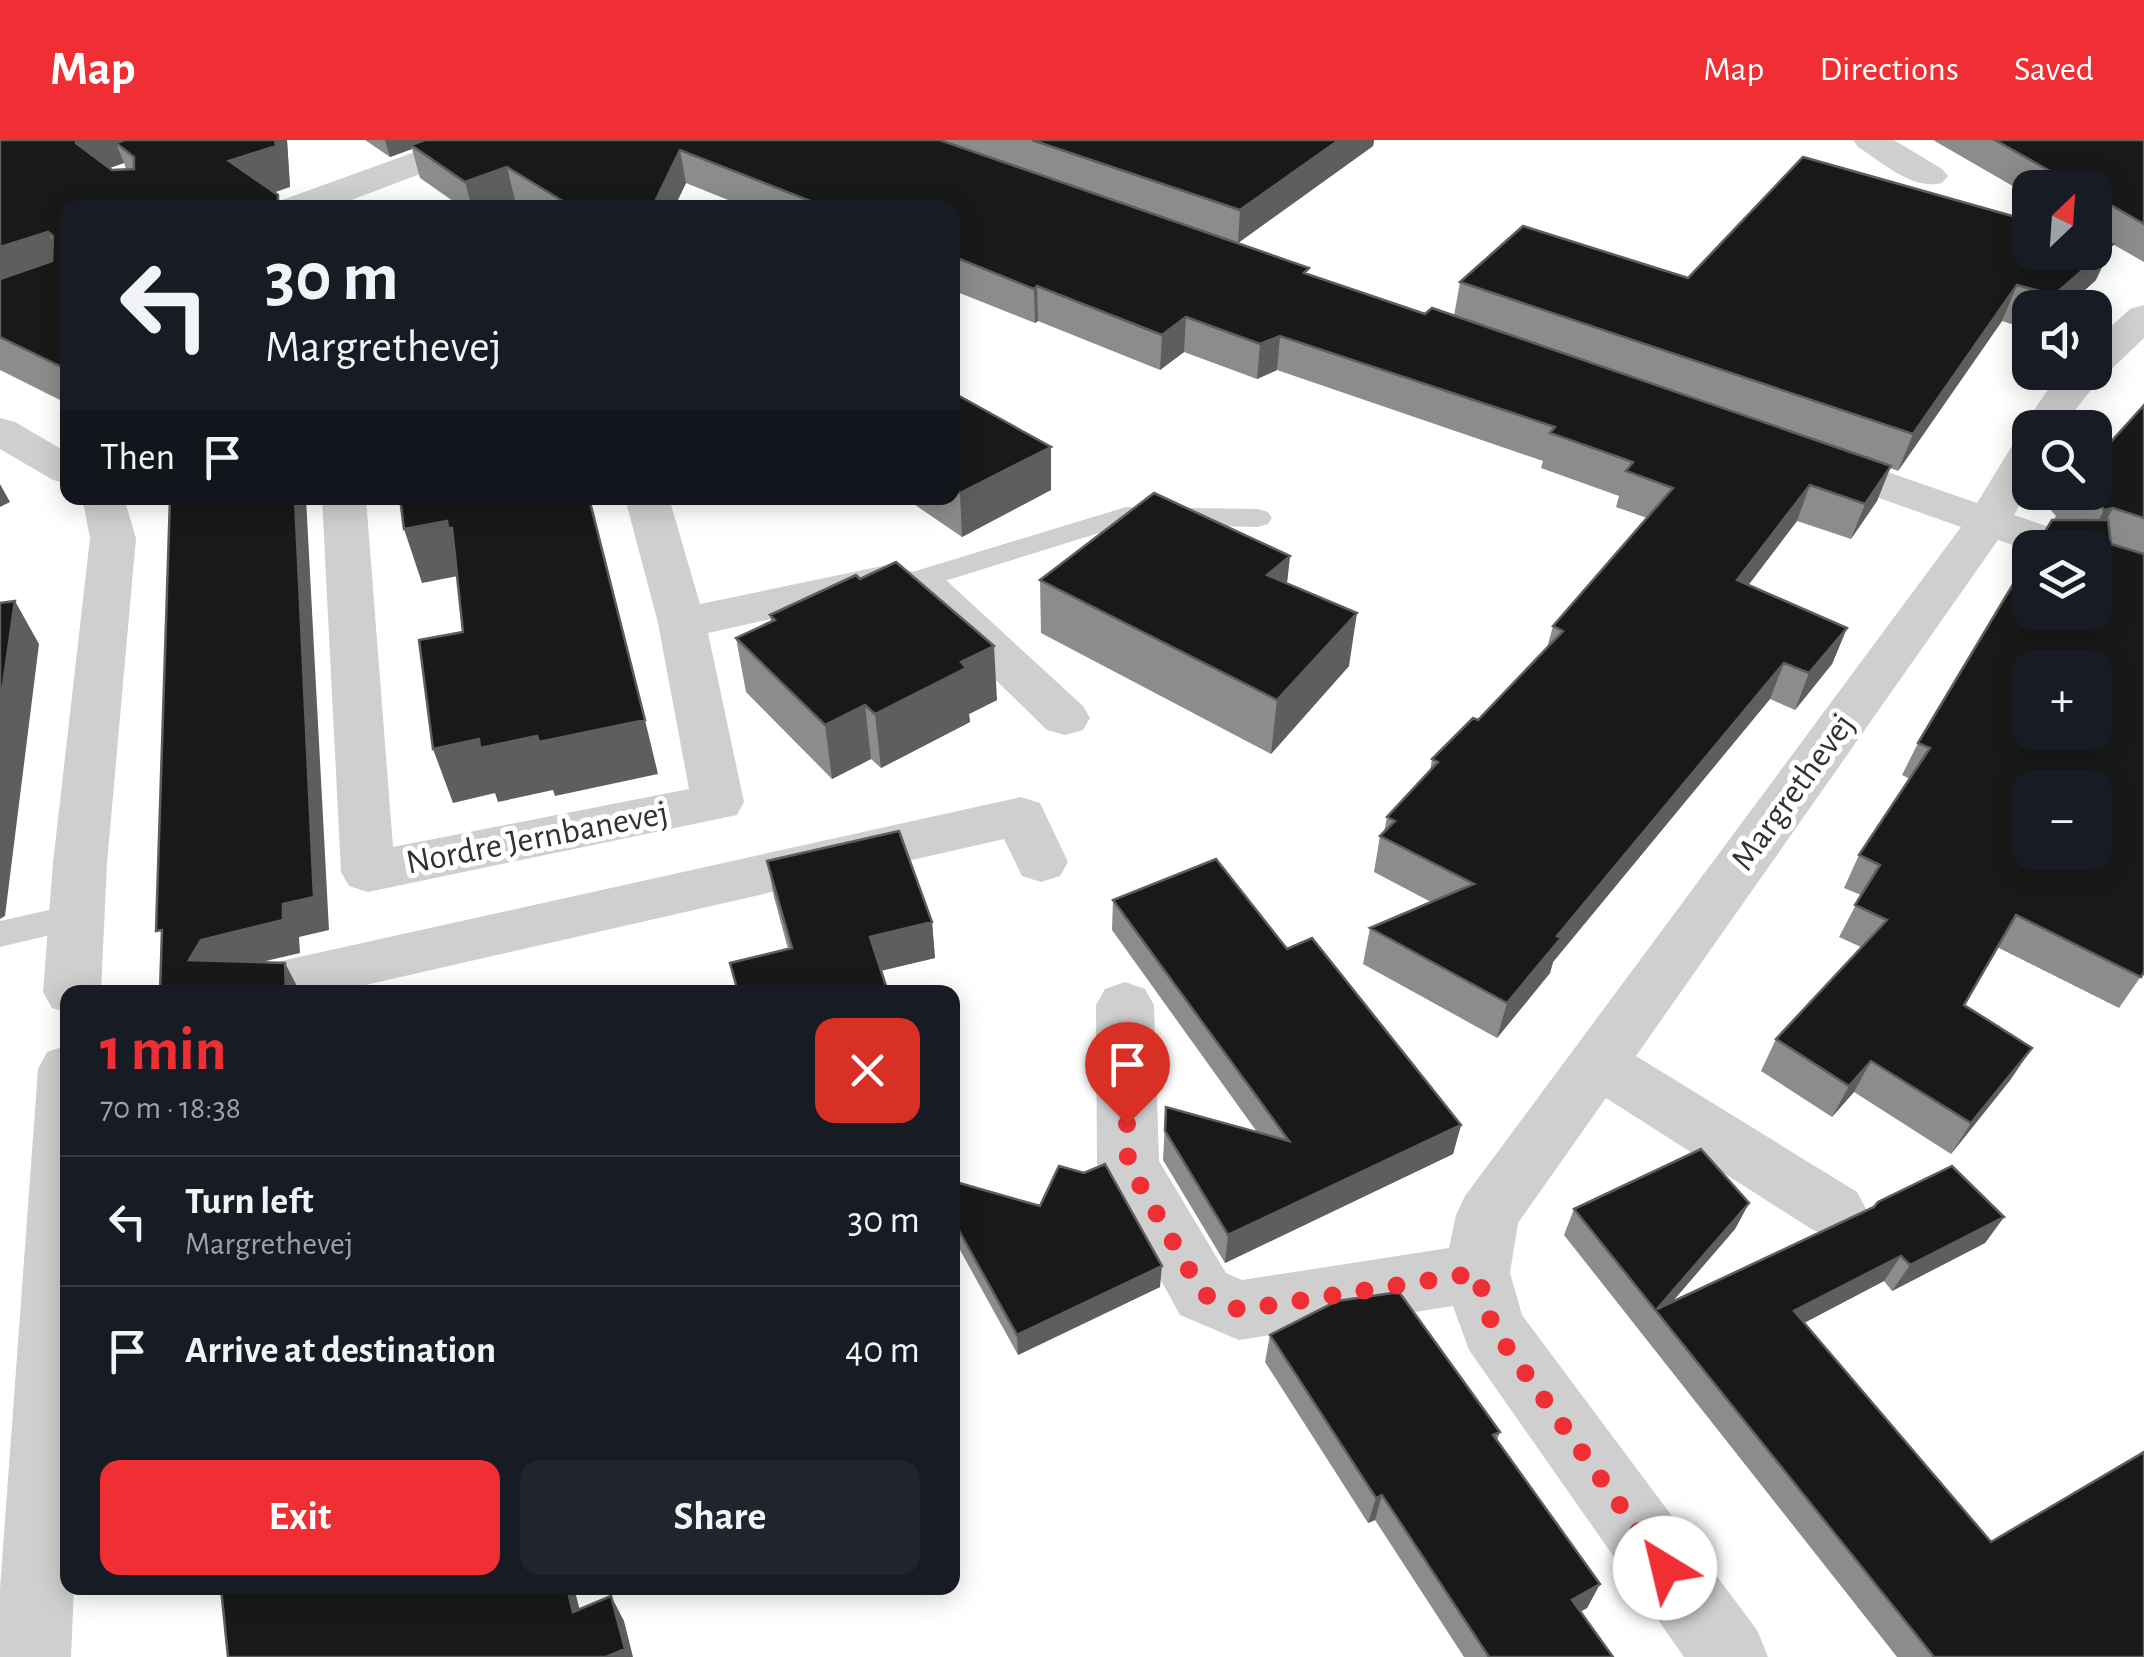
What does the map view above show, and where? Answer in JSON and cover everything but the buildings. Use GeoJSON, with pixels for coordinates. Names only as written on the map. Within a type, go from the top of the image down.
{"type":"FeatureCollection","features":[{"type":"Feature","properties":{"kind":"street"},"geometry":{"type":"LineString","coordinates":[[316,200],[480,140]]}},
{"type":"Feature","properties":{"kind":"street"},"geometry":{"type":"LineString","coordinates":[[1870,140],[1930,176]]}},
{"type":"Feature","properties":{"kind":"street"},"geometry":{"type":"LineString","coordinates":[[2112,346],[2144,317]]}},
{"type":"Feature","properties":{"kind":"street"},"geometry":{"type":"LineString","coordinates":[[0,430],[60,467]]}},
{"type":"Feature","properties":{"kind":"street"},"geometry":{"type":"LineString","coordinates":[[1780,449],[2012,530]]}},
{"type":"Feature","properties":{"kind":"street","name":"Margrethevej"},"geometry":{"type":"LineString","coordinates":[[1730,1657],[1493,1328],[1477,1273],[1488,1215],[1988,522],[2012,481]]}},
{"type":"Feature","properties":{"kind":"street"},"geometry":{"type":"LineString","coordinates":[[72,985],[113,538],[104,505]]}},
{"type":"Feature","properties":{"kind":"street","name":"Nordre Jernbanevej"},"geometry":{"type":"LineString","coordinates":[[344,505],[368,872],[718,802],[682,623],[649,505]]}},
{"type":"Feature","properties":{"kind":"street"},"geometry":{"type":"LineString","coordinates":[[682,623],[887,578],[930,590],[1064,718]]}},
{"type":"Feature","properties":{"kind":"street"},"geometry":{"type":"LineString","coordinates":[[271,985],[1021,816],[1041,862]]}},
{"type":"Feature","properties":{"kind":"street"},"geometry":{"type":"LineString","coordinates":[[1125,1005],[1128,1164],[1203,1294],[1240,1310],[1477,1273]]}},
{"type":"Feature","properties":{"kind":"street"},"geometry":{"type":"LineString","coordinates":[[1597,1062],[1835,1211]]}},
{"type":"Feature","properties":{"kind":"street"},"geometry":{"type":"LineString","coordinates":[[23,1638],[60,1170]]}},
{"type":"Feature","properties":{"kind":"lane"},"geometry":{"type":"LineString","coordinates":[[906,584],[1126,515],[1258,518]]}},
{"type":"Feature","properties":{"kind":"lane"},"geometry":{"type":"LineString","coordinates":[[0,934],[76,917]]}},
{"type":"Feature","properties":{"kind":"route"},"geometry":{"type":"LineString","coordinates":[[1127,1124],[1128,1164],[1203,1294],[1240,1310],[1477,1273],[1493,1328],[1665,1568]]}}]}
